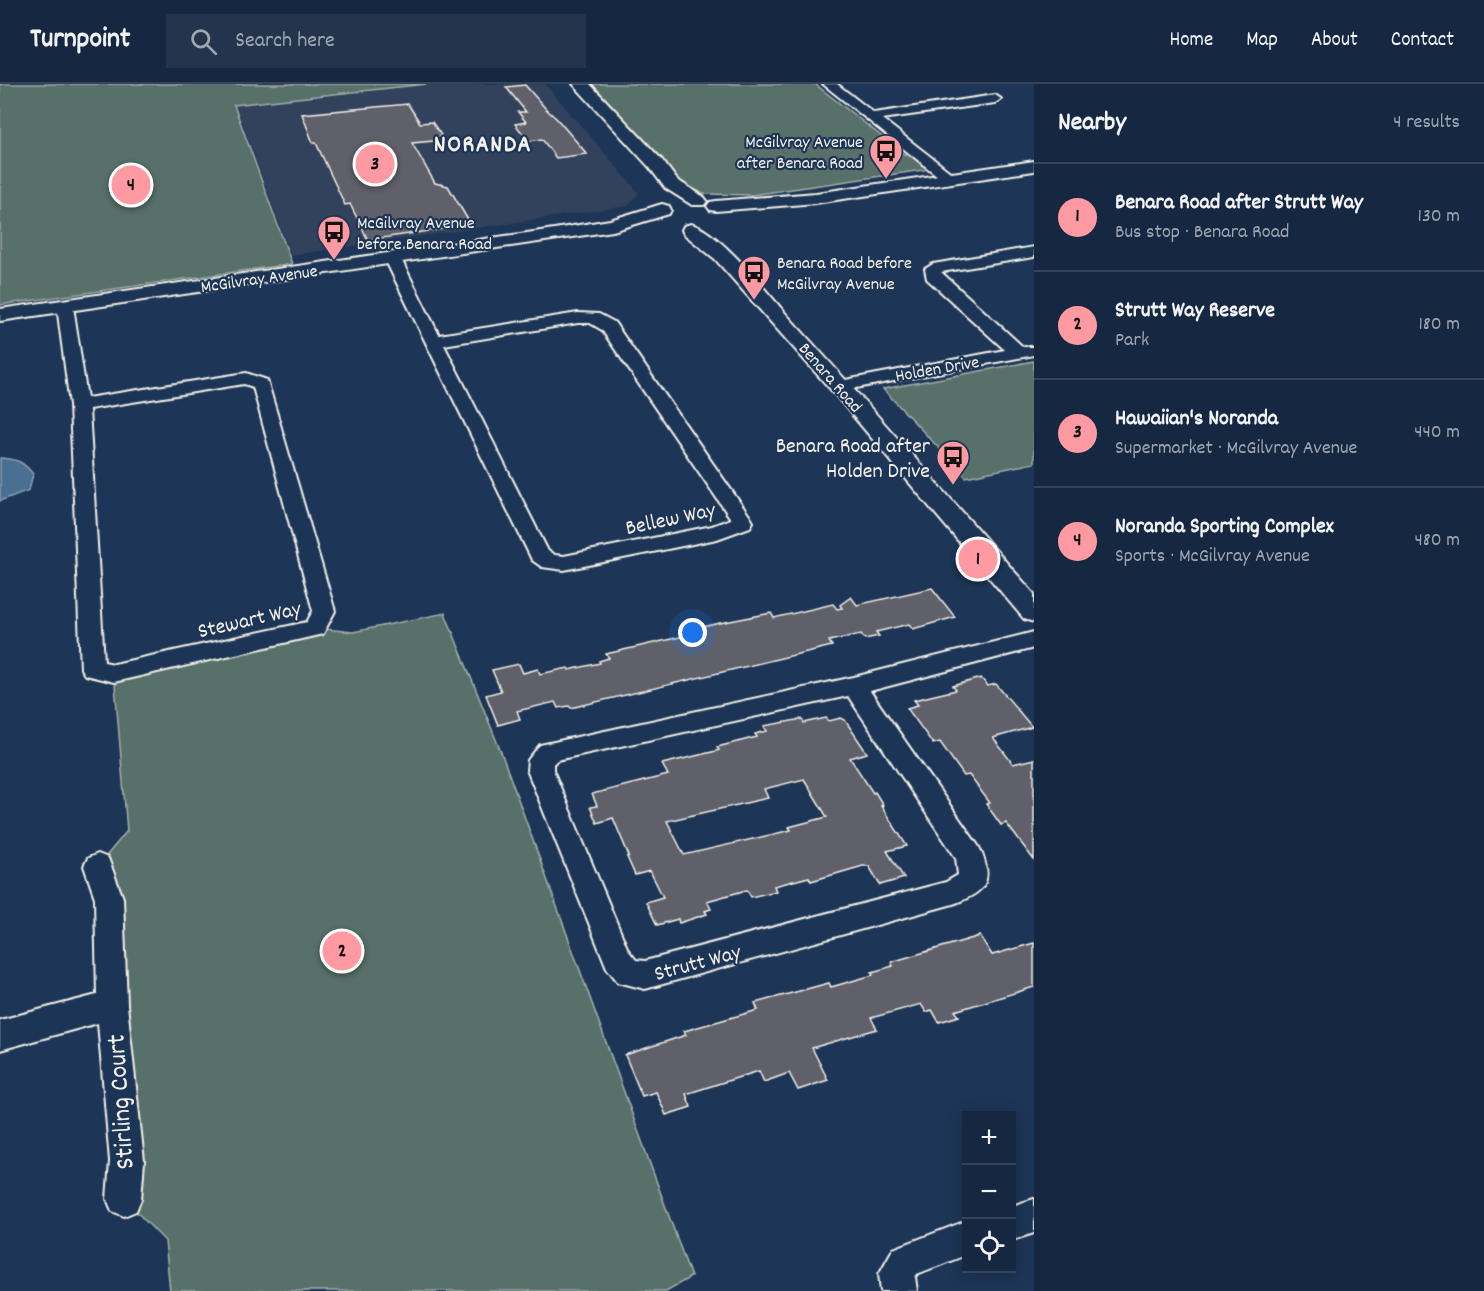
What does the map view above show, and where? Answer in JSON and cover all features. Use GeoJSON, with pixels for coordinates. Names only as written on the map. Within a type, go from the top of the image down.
{"type":"FeatureCollection","features":[{"type":"Feature","properties":{"kind":"main road"},"geometry":{"type":"LineString","coordinates":[[566,84],[641,167],[663,208]]}},
{"type":"Feature","properties":{"kind":"main road","name":"Benara Road"},"geometry":{"type":"LineString","coordinates":[[581,84],[656,164],[670,184],[714,214],[736,253],[1034,612]]}},
{"type":"Feature","properties":{"kind":"main road"},"geometry":{"type":"LineString","coordinates":[[714,214],[1034,166]]}},
{"type":"Feature","properties":{"kind":"main road","name":"McGilvray Avenue"},"geometry":{"type":"LineString","coordinates":[[0,315],[554,235],[613,225],[679,201],[714,214]]}},
{"type":"Feature","properties":{"kind":"main road","name":"Benara Road"},"geometry":{"type":"LineString","coordinates":[[663,208],[662,219],[682,228],[722,255],[847,384],[1034,584]]}},
{"type":"Feature","properties":{"kind":"main road","name":"McGilvray Avenue"},"geometry":{"type":"LineString","coordinates":[[554,235],[682,228],[714,214]]}},
{"type":"Feature","properties":{"kind":"street"},"geometry":{"type":"LineString","coordinates":[[829,84],[949,178]]}},
{"type":"Feature","properties":{"kind":"street"},"geometry":{"type":"LineString","coordinates":[[871,117],[995,99]]}},
{"type":"Feature","properties":{"kind":"street"},"geometry":{"type":"LineString","coordinates":[[1027,351],[933,276],[933,268],[1034,252]]}},
{"type":"Feature","properties":{"kind":"street","name":"Bellew Way"},"geometry":{"type":"LineString","coordinates":[[393,259],[540,555],[550,562],[564,563],[717,532],[743,522],[608,326],[592,318],[578,318],[435,341]]}},
{"type":"Feature","properties":{"kind":"street","name":"Stewart Way"},"geometry":{"type":"LineString","coordinates":[[65,306],[79,405],[93,669],[114,673],[315,628],[324,611],[261,384],[246,378],[79,405]]}},
{"type":"Feature","properties":{"kind":"street","name":"Holden Drive"},"geometry":{"type":"LineString","coordinates":[[847,384],[1027,351]]}},
{"type":"Feature","properties":{"kind":"street","name":"Strutt Way"},"geometry":{"type":"LineString","coordinates":[[854,686],[969,855],[973,881],[953,892],[745,949],[645,975],[628,972],[616,959],[540,770],[541,760],[549,752],[854,686],[1034,640]]}},
{"type":"Feature","properties":{"kind":"street","name":"Stirling Court"},"geometry":{"type":"LineString","coordinates":[[98,866],[109,898],[112,1005],[127,1161],[124,1199]]}},
{"type":"Feature","properties":{"kind":"street","name":"Stirling Court"},"geometry":{"type":"LineString","coordinates":[[0,1035],[112,1005]]}},
{"type":"Feature","properties":{"kind":"street"},"geometry":{"type":"LineString","coordinates":[[1016,1221],[1034,1216]]}},
{"type":"Feature","properties":{"kind":"street"},"geometry":{"type":"LineString","coordinates":[[899,1291],[897,1274],[905,1261],[962,1240]]}},
{"type":"Feature","properties":{"kind":"shaded area"},"geometry":{"type":"Polygon","coordinates":[[[436,84],[545,84],[639,193],[628,206],[291,255],[236,106],[436,84]]]}},
{"type":"Feature","properties":{"kind":"shaded area"},"geometry":{"type":"Polygon","coordinates":[[[0,458],[10,459],[26,466],[33,474],[29,490],[0,501],[0,458]]]}},
{"type":"Feature","properties":{"kind":"green space"},"geometry":{"type":"Polygon","coordinates":[[[0,84],[427,84],[234,105],[292,264],[0,305],[0,84]]]}},
{"type":"Feature","properties":{"kind":"green space"},"geometry":{"type":"Polygon","coordinates":[[[584,84],[815,84],[904,154],[918,157],[930,169],[752,195],[704,194],[679,182],[667,171],[584,84]]]}},
{"type":"Feature","properties":{"kind":"green space"},"geometry":{"type":"Polygon","coordinates":[[[1034,361],[1034,463],[966,477],[883,389],[1034,361]]]}},
{"type":"Feature","properties":{"kind":"green space"},"geometry":{"type":"Polygon","coordinates":[[[445,613],[501,752],[691,1277],[666,1291],[170,1291],[165,1241],[124,1199],[98,866],[127,831],[114,673],[315,628],[353,632],[445,613]]]}},
{"type":"Feature","properties":{"kind":"building"},"geometry":{"type":"Polygon","coordinates":[[[525,85],[587,154],[556,158],[542,139],[529,141],[515,124],[526,122],[518,112],[526,112],[506,87],[525,85]]]}},
{"type":"Feature","properties":{"kind":"building"},"geometry":{"type":"Polygon","coordinates":[[[408,104],[420,123],[432,122],[441,135],[434,141],[412,143],[435,183],[448,186],[471,225],[368,240],[350,204],[345,205],[316,143],[313,143],[302,114],[408,104]]]}},
{"type":"Feature","properties":{"kind":"building"},"geometry":{"type":"Polygon","coordinates":[[[932,588],[955,617],[913,629],[909,624],[876,632],[879,636],[865,639],[861,634],[829,641],[832,646],[571,708],[569,706],[558,708],[555,702],[517,711],[520,719],[498,725],[486,695],[501,691],[492,670],[519,664],[523,673],[538,669],[540,674],[568,668],[569,670],[600,663],[599,661],[609,658],[606,654],[693,634],[690,630],[720,623],[771,613],[774,618],[833,604],[837,609],[842,608],[840,605],[851,597],[857,605],[932,588]]]}},
{"type":"Feature","properties":{"kind":"building"},"geometry":{"type":"Polygon","coordinates":[[[981,678],[988,686],[996,684],[1032,727],[993,738],[1013,764],[1034,759],[1034,860],[1006,823],[1001,825],[986,804],[990,803],[969,775],[964,776],[940,742],[933,744],[907,708],[918,705],[914,700],[956,690],[953,686],[981,678]]]}},
{"type":"Feature","properties":{"kind":"building"},"geometry":{"type":"Polygon","coordinates":[[[826,718],[829,721],[841,718],[845,720],[867,753],[850,758],[873,793],[875,792],[883,805],[881,806],[907,846],[887,851],[904,878],[880,885],[869,866],[863,866],[811,881],[809,877],[774,886],[776,891],[751,897],[747,890],[707,901],[711,909],[705,911],[707,914],[679,923],[678,919],[657,925],[646,902],[663,897],[650,871],[635,875],[613,818],[597,823],[590,807],[597,806],[592,794],[668,775],[662,764],[716,751],[719,750],[717,747],[757,737],[755,734],[767,731],[764,726],[802,719],[804,723],[826,718]],[[804,779],[764,789],[768,798],[667,821],[684,855],[791,830],[789,827],[827,817],[804,779]]]}},
{"type":"Feature","properties":{"kind":"building"},"geometry":{"type":"Polygon","coordinates":[[[980,936],[992,955],[1034,943],[1034,987],[955,1011],[959,1016],[939,1022],[932,1010],[926,1012],[921,1004],[871,1018],[877,1029],[812,1048],[828,1080],[798,1090],[789,1073],[764,1082],[759,1071],[686,1094],[691,1107],[666,1115],[656,1092],[642,1096],[625,1055],[686,1035],[684,1031],[758,1010],[755,1003],[829,983],[831,987],[873,975],[872,972],[893,966],[891,962],[980,936]]]}},
{"type":"Feature","properties":{"kind":"place","name":"Hawaiian's Noranda"},"geometry":{"type":"Point","coordinates":[375,164]}},
{"type":"Feature","properties":{"kind":"place","name":"McGilvray Avenue after Benara Road"},"geometry":{"type":"Point","coordinates":[886,180]}},
{"type":"Feature","properties":{"kind":"place","name":"Noranda Sporting Complex"},"geometry":{"type":"Point","coordinates":[131,185]}},
{"type":"Feature","properties":{"kind":"place","name":"McGilvray Avenue before Benara Road"},"geometry":{"type":"Point","coordinates":[334,261]}},
{"type":"Feature","properties":{"kind":"place","name":"Benara Road before McGilvray Avenue"},"geometry":{"type":"Point","coordinates":[754,301]}},
{"type":"Feature","properties":{"kind":"place","name":"Benara Road after Holden Drive"},"geometry":{"type":"Point","coordinates":[953,486]}},
{"type":"Feature","properties":{"kind":"place","name":"Benara Road after Strutt Way"},"geometry":{"type":"Point","coordinates":[978,559]}},
{"type":"Feature","properties":{"kind":"place","name":"Strutt Way Reserve"},"geometry":{"type":"Point","coordinates":[342,951]}},
{"type":"Feature","properties":{"kind":"district","name":"NORANDA"},"geometry":{"type":"Point","coordinates":[483,143]}}]}
